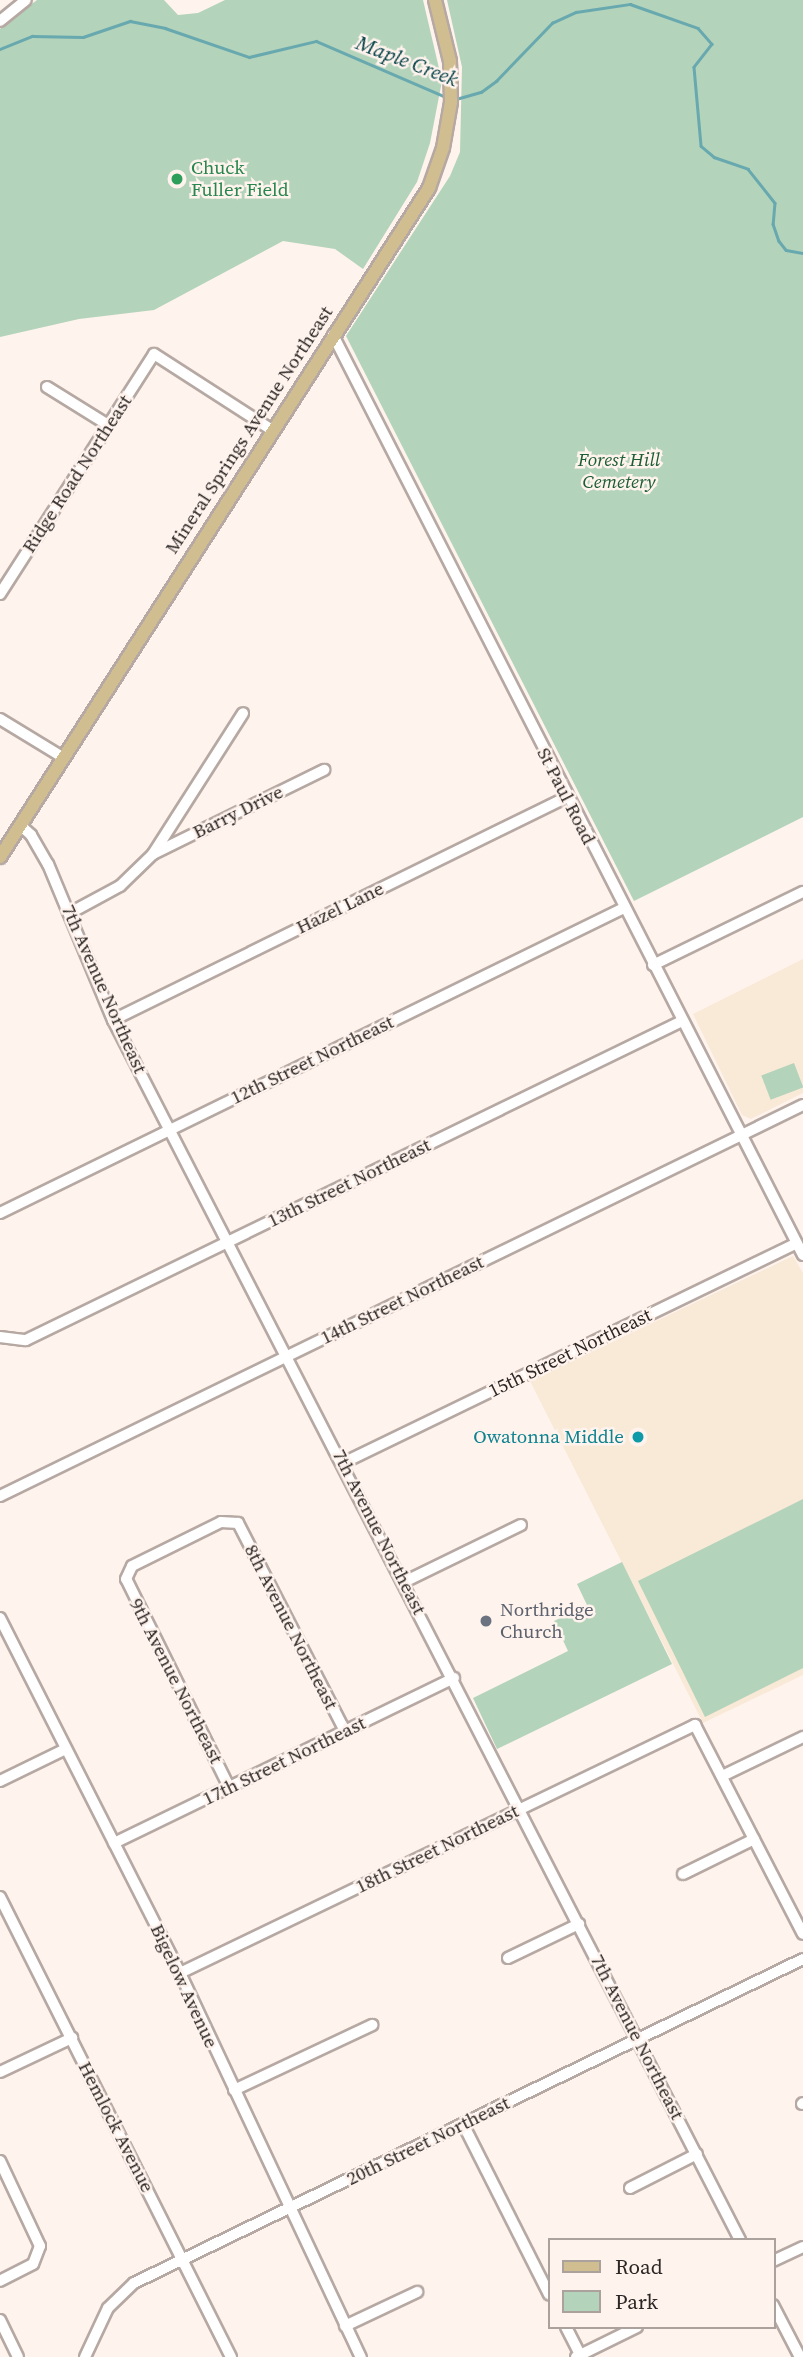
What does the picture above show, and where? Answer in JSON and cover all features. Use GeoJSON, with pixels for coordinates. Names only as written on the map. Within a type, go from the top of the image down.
{"type":"FeatureCollection","features":[{"type":"Feature","properties":{"kind":"main road","name":"Mineral Springs Avenue Northeast"},"geometry":{"type":"LineString","coordinates":[[0,858],[332,335],[429,188],[449,118],[450,61],[435,0]]}},
{"type":"Feature","properties":{"kind":"street"},"geometry":{"type":"LineString","coordinates":[[0,21],[26,0]]}},
{"type":"Feature","properties":{"kind":"street","name":"St Paul Road"},"geometry":{"type":"LineString","coordinates":[[332,335],[803,1255]]}},
{"type":"Feature","properties":{"kind":"street","name":"Ridge Road Northeast"},"geometry":{"type":"LineString","coordinates":[[0,594],[153,354],[272,430]]}},
{"type":"Feature","properties":{"kind":"street"},"geometry":{"type":"LineString","coordinates":[[47,387],[108,425]]}},
{"type":"Feature","properties":{"kind":"street","name":"Barry Drive"},"geometry":{"type":"LineString","coordinates":[[70,913],[120,886],[153,854],[243,713]]}},
{"type":"Feature","properties":{"kind":"street"},"geometry":{"type":"LineString","coordinates":[[0,719],[64,758]]}},
{"type":"Feature","properties":{"kind":"street","name":"Barry Drive"},"geometry":{"type":"LineString","coordinates":[[153,854],[324,770]]}},
{"type":"Feature","properties":{"kind":"street","name":"Hazel Lane"},"geometry":{"type":"LineString","coordinates":[[114,1020],[567,797]]}},
{"type":"Feature","properties":{"kind":"street","name":"7th Avenue Northeast"},"geometry":{"type":"LineString","coordinates":[[20,825],[32,835],[70,913],[114,1020],[739,2238]]}},
{"type":"Feature","properties":{"kind":"street"},"geometry":{"type":"LineString","coordinates":[[653,965],[803,891]]}},
{"type":"Feature","properties":{"kind":"street","name":"12th Street Northeast"},"geometry":{"type":"LineString","coordinates":[[0,1213],[624,908]]}},
{"type":"Feature","properties":{"kind":"street","name":"13th Street Northeast"},"geometry":{"type":"LineString","coordinates":[[0,1337],[15,1342],[682,1021]]}},
{"type":"Feature","properties":{"kind":"street","name":"14th Street Northeast"},"geometry":{"type":"LineString","coordinates":[[0,1496],[803,1105]]}},
{"type":"Feature","properties":{"kind":"street","name":"15th Street Northeast"},"geometry":{"type":"LineString","coordinates":[[343,1462],[797,1243]]}},
{"type":"Feature","properties":{"kind":"street","name":"8th Avenue Northeast"},"geometry":{"type":"LineString","coordinates":[[126,1573],[132,1566],[221,1522],[238,1523],[345,1731]]}},
{"type":"Feature","properties":{"kind":"street"},"geometry":{"type":"LineString","coordinates":[[404,1582],[521,1525]]}},
{"type":"Feature","properties":{"kind":"street","name":"9th Avenue Northeast"},"geometry":{"type":"LineString","coordinates":[[126,1573],[127,1584],[229,1787]]}},
{"type":"Feature","properties":{"kind":"street","name":"Bigelow Avenue"},"geometry":{"type":"LineString","coordinates":[[0,1618],[180,1973],[234,2090],[293,2206],[361,2357]]}},
{"type":"Feature","properties":{"kind":"street","name":"17th Street Northeast"},"geometry":{"type":"LineString","coordinates":[[114,1843],[454,1678]]}},
{"type":"Feature","properties":{"kind":"street","name":"18th Street Northeast"},"geometry":{"type":"LineString","coordinates":[[180,1973],[695,1725],[722,1776]]}},
{"type":"Feature","properties":{"kind":"street"},"geometry":{"type":"LineString","coordinates":[[803,1737],[722,1776],[803,1934]]}},
{"type":"Feature","properties":{"kind":"street"},"geometry":{"type":"LineString","coordinates":[[0,1781],[66,1749]]}},
{"type":"Feature","properties":{"kind":"street"},"geometry":{"type":"LineString","coordinates":[[683,1874],[754,1839]]}},
{"type":"Feature","properties":{"kind":"street","name":"Hemlock Avenue"},"geometry":{"type":"LineString","coordinates":[[0,1897],[231,2357]]}},
{"type":"Feature","properties":{"kind":"street"},"geometry":{"type":"LineString","coordinates":[[508,1958],[579,1924]]}},
{"type":"Feature","properties":{"kind":"street","name":"20th Street Northeast"},"geometry":{"type":"LineString","coordinates":[[85,2357],[116,2298],[134,2283],[803,1959]]}},
{"type":"Feature","properties":{"kind":"street"},"geometry":{"type":"LineString","coordinates":[[234,2090],[372,2025]]}},
{"type":"Feature","properties":{"kind":"street"},"geometry":{"type":"LineString","coordinates":[[0,2072],[72,2038]]}},
{"type":"Feature","properties":{"kind":"street"},"geometry":{"type":"LineString","coordinates":[[463,2124],[548,2292]]}},
{"type":"Feature","properties":{"kind":"street"},"geometry":{"type":"LineString","coordinates":[[630,2188],[697,2154]]}},
{"type":"Feature","properties":{"kind":"street"},"geometry":{"type":"LineString","coordinates":[[0,2161],[40,2246],[33,2263],[0,2281]]}},
{"type":"Feature","properties":{"kind":"street"},"geometry":{"type":"LineString","coordinates":[[775,2260],[803,2247]]}},
{"type":"Feature","properties":{"kind":"street"},"geometry":{"type":"LineString","coordinates":[[345,2326],[417,2292]]}},
{"type":"Feature","properties":{"kind":"street"},"geometry":{"type":"LineString","coordinates":[[775,2309],[800,2357]]}},
{"type":"Feature","properties":{"kind":"street"},"geometry":{"type":"LineString","coordinates":[[0,2320],[18,2357]]}},
{"type":"Feature","properties":{"kind":"street"},"geometry":{"type":"LineString","coordinates":[[567,2329],[579,2356],[633,2329]]}},
{"type":"Feature","properties":{"kind":"shaded area"},"geometry":{"type":"Polygon","coordinates":[[[803,959],[803,1093],[751,1119],[742,1115],[693,1014],[803,959]]]}},
{"type":"Feature","properties":{"kind":"shaded area"},"geometry":{"type":"Polygon","coordinates":[[[793,1256],[803,1273],[803,1675],[703,1723],[530,1381],[793,1256]]]}},
{"type":"Feature","properties":{"kind":"green space"},"geometry":{"type":"Polygon","coordinates":[[[37,0],[164,0],[178,15],[198,13],[225,0],[423,0],[442,81],[430,143],[417,182],[363,269],[335,249],[283,241],[154,310],[79,319],[0,337],[0,29],[37,0]]]}},
{"type":"Feature","properties":{"kind":"green space","name":"Forest Hill Cemetery"},"geometry":{"type":"Polygon","coordinates":[[[447,0],[803,0],[803,817],[634,901],[346,336],[450,176],[460,152],[462,67],[447,0]]]}},
{"type":"Feature","properties":{"kind":"green space"},"geometry":{"type":"Polygon","coordinates":[[[794,1063],[803,1087],[771,1100],[761,1076],[794,1063]]]}},
{"type":"Feature","properties":{"kind":"green space"},"geometry":{"type":"Polygon","coordinates":[[[803,1499],[803,1668],[705,1717],[638,1581],[803,1499]]]}},
{"type":"Feature","properties":{"kind":"green space"},"geometry":{"type":"Polygon","coordinates":[[[622,1562],[672,1664],[497,1749],[473,1698],[568,1651],[554,1621],[587,1605],[577,1584],[622,1562]]]}},
{"type":"Feature","properties":{"kind":"waterway","name":"Maple Creek"},"geometry":{"type":"LineString","coordinates":[[456,99],[481,92],[496,81],[552,23],[576,12],[630,4],[698,28],[712,44],[694,67],[701,146],[714,157],[748,169],[775,203],[773,224],[779,241],[786,250],[803,253]]}},
{"type":"Feature","properties":{"kind":"waterway","name":"Maple Creek"},"geometry":{"type":"LineString","coordinates":[[0,49],[32,36],[83,37],[130,21],[165,28],[249,57],[316,41],[446,97]]}},
{"type":"Feature","properties":{"kind":"place","name":"Chuck Fuller Field"},"geometry":{"type":"Point","coordinates":[177,179]}},
{"type":"Feature","properties":{"kind":"place","name":"Owatonna Middle"},"geometry":{"type":"Point","coordinates":[638,1437]}},
{"type":"Feature","properties":{"kind":"place","name":"Northridge Church"},"geometry":{"type":"Point","coordinates":[486,1621]}}]}
